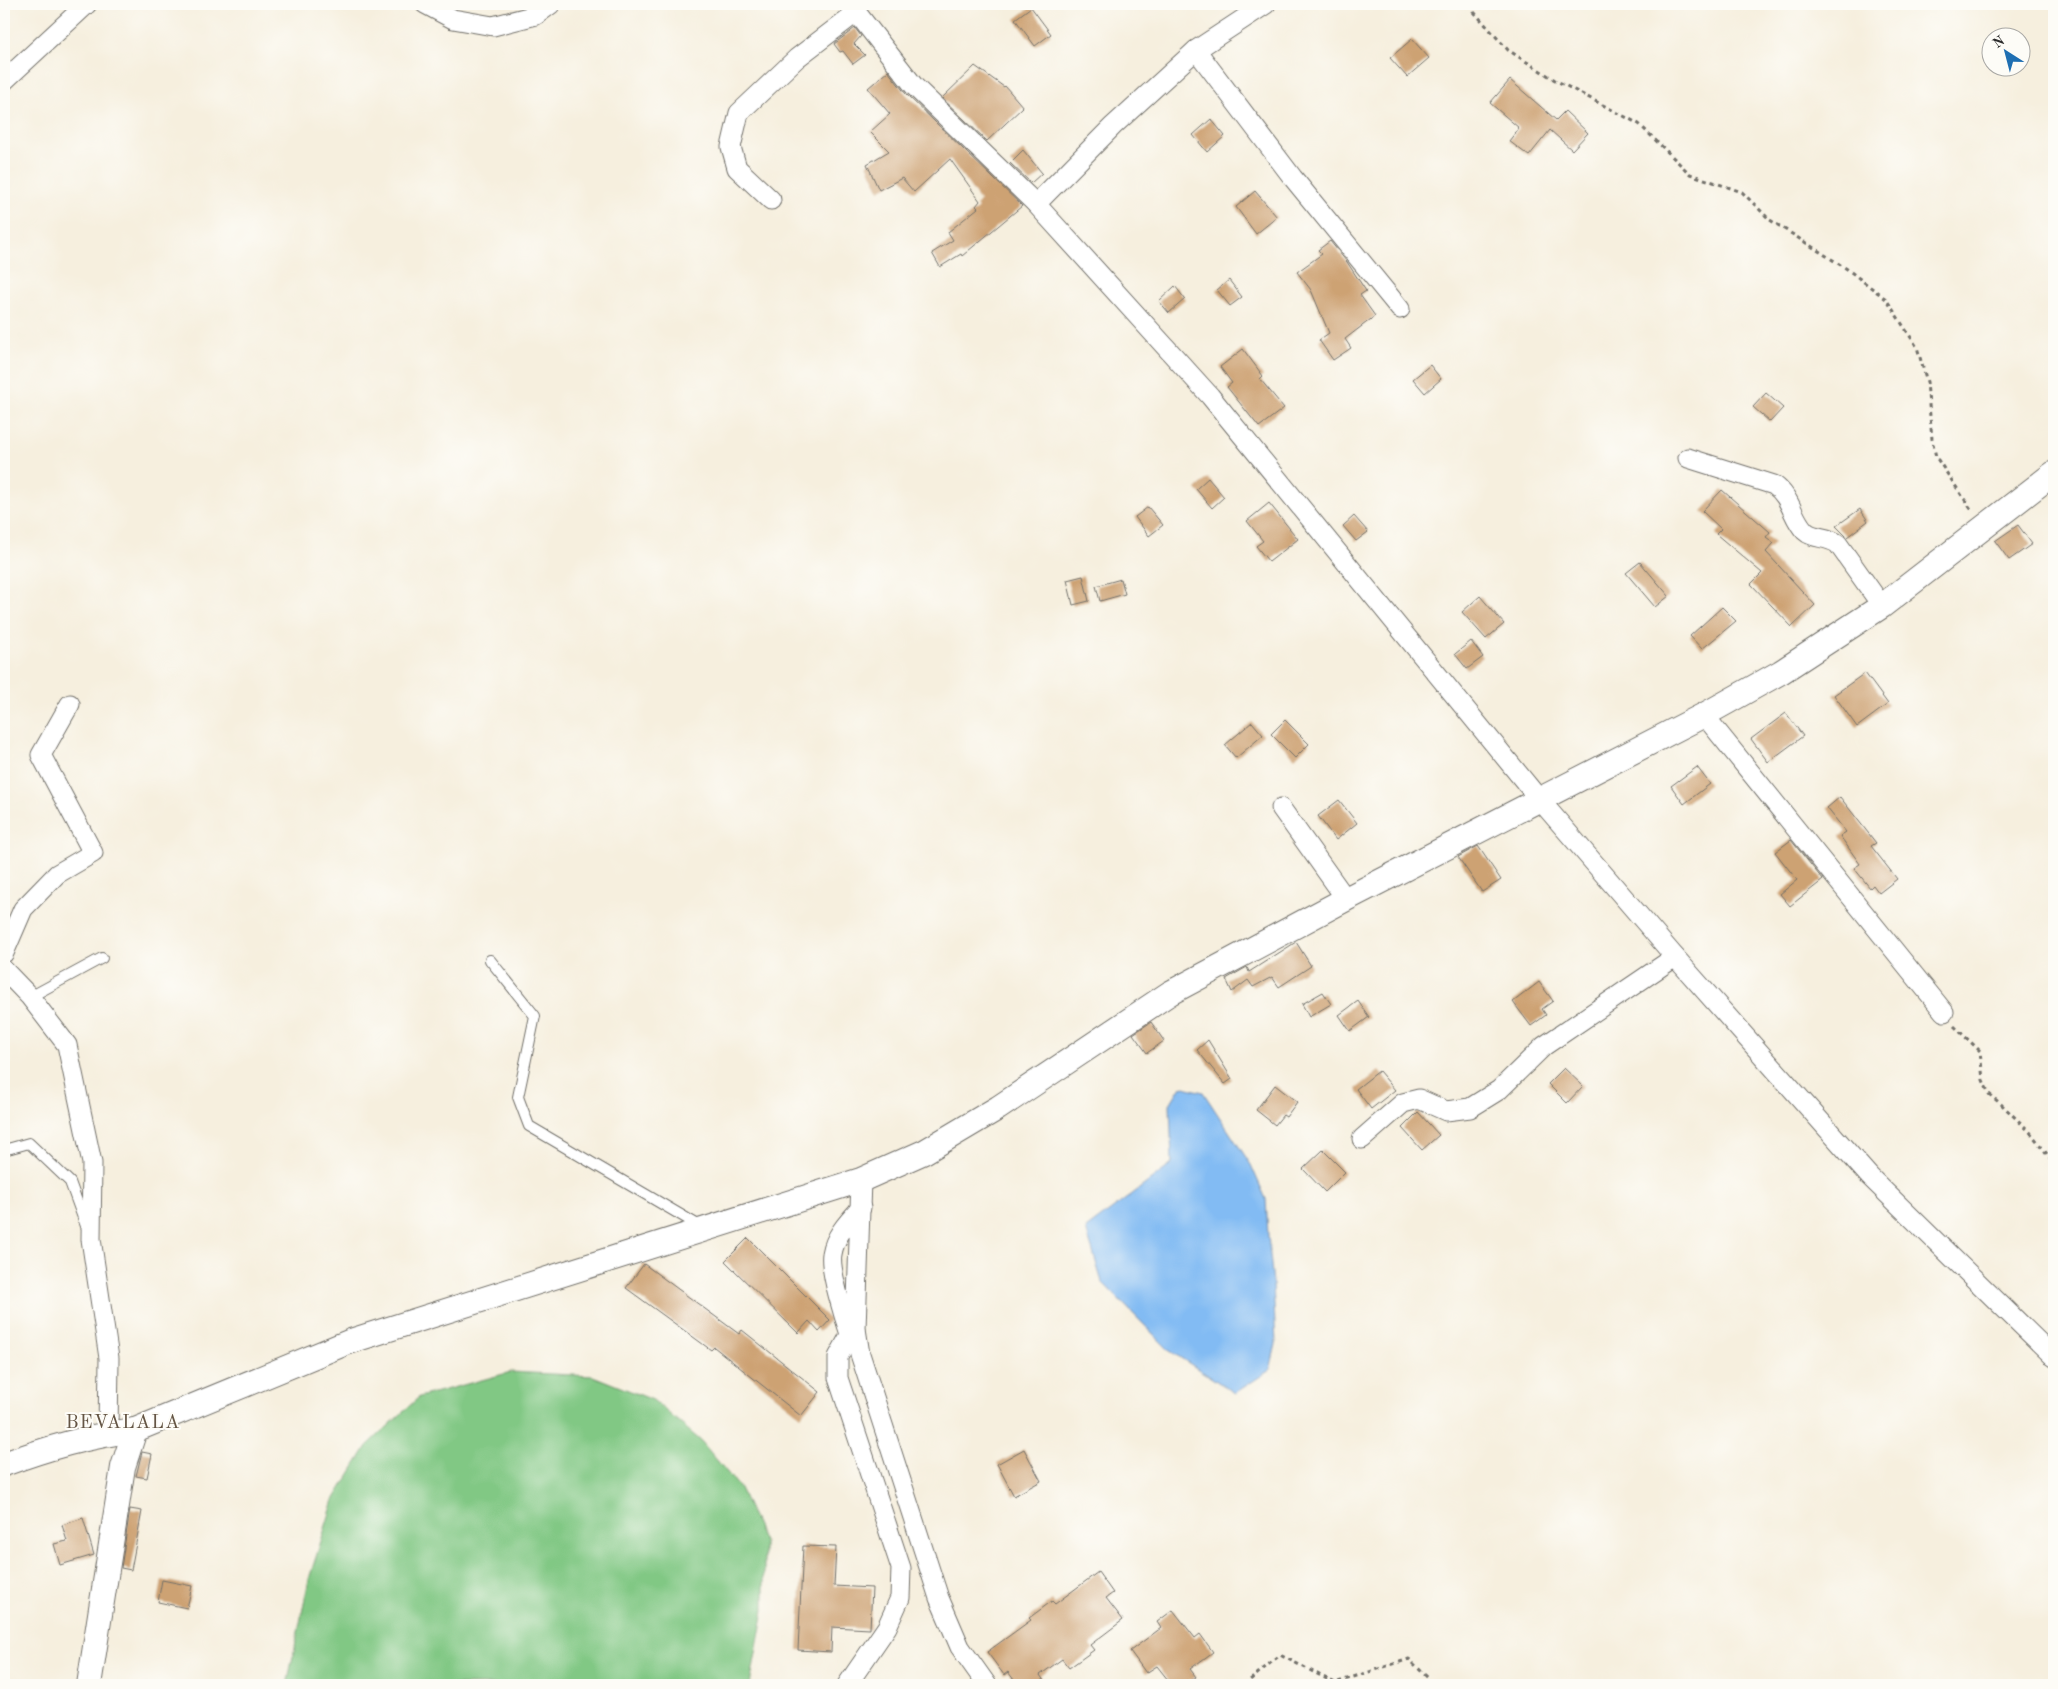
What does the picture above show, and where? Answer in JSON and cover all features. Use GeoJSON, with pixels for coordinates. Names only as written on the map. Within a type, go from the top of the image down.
{"type":"FeatureCollection","features":[{"type":"Feature","properties":{"kind":"street"},"geometry":{"type":"LineString","coordinates":[[4,81],[87,4]]}},
{"type":"Feature","properties":{"kind":"street"},"geometry":{"type":"LineString","coordinates":[[425,4],[453,19],[494,26],[536,16],[551,4]]}},
{"type":"Feature","properties":{"kind":"street"},"geometry":{"type":"LineString","coordinates":[[1036,204],[1113,126],[1196,50],[1266,4]]}},
{"type":"Feature","properties":{"kind":"street"},"geometry":{"type":"LineString","coordinates":[[771,200],[737,168],[731,147],[739,113],[797,58],[854,8],[914,86],[1036,204],[1210,396],[1539,799],[1675,957],[1870,1177],[2054,1357]]}},
{"type":"Feature","properties":{"kind":"street"},"geometry":{"type":"LineString","coordinates":[[1196,50],[1293,178],[1400,309]]}},
{"type":"Feature","properties":{"kind":"street"},"geometry":{"type":"LineString","coordinates":[[1688,458],[1774,485],[1782,491],[1805,531],[1812,535],[1831,538],[1838,544],[1882,606]]}},
{"type":"Feature","properties":{"kind":"street"},"geometry":{"type":"LineString","coordinates":[[4,1464],[51,1447],[108,1433],[135,1430],[351,1341],[861,1180],[924,1152],[998,1108],[1170,993],[1781,672],[1882,606],[2054,473]]}},
{"type":"Feature","properties":{"kind":"street"},"geometry":{"type":"LineString","coordinates":[[4,953],[23,909],[57,874],[92,853],[41,755],[70,704]]}},
{"type":"Feature","properties":{"kind":"street"},"geometry":{"type":"LineString","coordinates":[[1704,714],[1944,1012]]}},
{"type":"Feature","properties":{"kind":"street"},"geometry":{"type":"LineString","coordinates":[[1281,808],[1346,900]]}},
{"type":"Feature","properties":{"kind":"street"},"geometry":{"type":"LineString","coordinates":[[1362,1139],[1403,1103],[1419,1099],[1446,1111],[1470,1108],[1498,1090],[1544,1046],[1675,957]]}},
{"type":"Feature","properties":{"kind":"street"},"geometry":{"type":"LineString","coordinates":[[4,970],[30,997],[67,1045],[92,1163],[91,1239],[109,1358],[108,1433]]}},
{"type":"Feature","properties":{"kind":"street"},"geometry":{"type":"LineString","coordinates":[[847,1685],[887,1627],[900,1598],[901,1568],[838,1378],[838,1358],[853,1332],[861,1180]]}},
{"type":"Feature","properties":{"kind":"street"},"geometry":{"type":"LineString","coordinates":[[861,1208],[842,1229],[832,1254],[836,1282],[939,1598],[960,1647],[987,1685]]}},
{"type":"Feature","properties":{"kind":"street"},"geometry":{"type":"LineString","coordinates":[[89,1685],[123,1467],[135,1430]]}},
{"type":"Feature","properties":{"kind":"lane"},"geometry":{"type":"LineString","coordinates":[[30,997],[102,958]]}},
{"type":"Feature","properties":{"kind":"lane"},"geometry":{"type":"LineString","coordinates":[[490,960],[535,1016],[518,1097],[529,1126],[706,1230]]}},
{"type":"Feature","properties":{"kind":"lane"},"geometry":{"type":"LineString","coordinates":[[4,1150],[29,1143],[70,1182],[91,1239]]}},
{"type":"Feature","properties":{"kind":"path"},"geometry":{"type":"LineString","coordinates":[[1472,4],[1474,12],[1508,50],[1555,80],[1639,124],[1690,174],[1742,192],[1770,220],[1847,269],[1886,298],[1918,347],[1927,382],[1932,439],[1936,456],[1984,527]]}},
{"type":"Feature","properties":{"kind":"path"},"geometry":{"type":"LineString","coordinates":[[1944,1012],[1948,1021],[1967,1036],[1980,1051],[1983,1080],[1989,1094],[2030,1132],[2054,1164]]}},
{"type":"Feature","properties":{"kind":"path"},"geometry":{"type":"LineString","coordinates":[[1244,1685],[1280,1655],[1335,1683],[1409,1660],[1435,1685]]}},
{"type":"Feature","properties":{"kind":"green space"},"geometry":{"type":"Polygon","coordinates":[[[511,1372],[593,1376],[653,1400],[701,1441],[740,1488],[764,1542],[764,1610],[750,1685],[287,1685],[309,1579],[334,1500],[367,1446],[419,1397],[511,1372]]]}},
{"type":"Feature","properties":{"kind":"water"},"geometry":{"type":"Polygon","coordinates":[[[1181,1086],[1203,1092],[1251,1165],[1266,1199],[1276,1344],[1270,1370],[1235,1393],[1170,1351],[1102,1282],[1086,1229],[1172,1164],[1170,1104],[1181,1086]]]}},
{"type":"Feature","properties":{"kind":"building"},"geometry":{"type":"Polygon","coordinates":[[[1031,7],[1051,34],[1035,46],[1015,19],[1031,7]]]}},
{"type":"Feature","properties":{"kind":"building"},"geometry":{"type":"Polygon","coordinates":[[[855,28],[861,36],[854,44],[865,55],[853,64],[843,51],[840,52],[834,44],[855,28]]]}},
{"type":"Feature","properties":{"kind":"building"},"geometry":{"type":"Polygon","coordinates":[[[1412,39],[1429,58],[1407,77],[1390,58],[1412,39]]]}},
{"type":"Feature","properties":{"kind":"building"},"geometry":{"type":"Polygon","coordinates":[[[975,66],[1005,86],[1023,107],[987,141],[942,98],[975,66]]]}},
{"type":"Feature","properties":{"kind":"building"},"geometry":{"type":"Polygon","coordinates":[[[888,71],[906,94],[1022,206],[962,256],[961,254],[940,267],[932,253],[953,240],[948,232],[978,208],[976,206],[980,201],[950,159],[914,192],[902,178],[879,190],[867,164],[889,151],[870,132],[890,114],[868,88],[888,71]]]}},
{"type":"Feature","properties":{"kind":"building"},"geometry":{"type":"Polygon","coordinates":[[[1510,80],[1556,120],[1565,111],[1588,133],[1572,150],[1550,130],[1529,156],[1509,141],[1519,128],[1490,103],[1510,80]]]}},
{"type":"Feature","properties":{"kind":"building"},"geometry":{"type":"Polygon","coordinates":[[[1211,119],[1225,136],[1207,152],[1193,135],[1211,119]]]}},
{"type":"Feature","properties":{"kind":"building"},"geometry":{"type":"Polygon","coordinates":[[[1023,150],[1042,173],[1031,183],[1010,163],[1023,150]]]}},
{"type":"Feature","properties":{"kind":"building"},"geometry":{"type":"Polygon","coordinates":[[[1255,191],[1277,217],[1256,234],[1236,207],[1255,191]]]}},
{"type":"Feature","properties":{"kind":"building"},"geometry":{"type":"Polygon","coordinates":[[[1330,241],[1347,262],[1366,291],[1360,295],[1375,316],[1345,339],[1351,348],[1333,360],[1319,340],[1329,333],[1311,290],[1297,272],[1322,254],[1318,250],[1330,241]]]}},
{"type":"Feature","properties":{"kind":"building"},"geometry":{"type":"Polygon","coordinates":[[[1229,280],[1242,297],[1230,306],[1217,290],[1229,280]]]}},
{"type":"Feature","properties":{"kind":"building"},"geometry":{"type":"Polygon","coordinates":[[[1175,286],[1185,299],[1169,313],[1159,301],[1175,286]]]}},
{"type":"Feature","properties":{"kind":"building"},"geometry":{"type":"Polygon","coordinates":[[[1243,349],[1263,376],[1260,379],[1284,408],[1259,427],[1227,387],[1232,383],[1220,367],[1243,349]]]}},
{"type":"Feature","properties":{"kind":"building"},"geometry":{"type":"Polygon","coordinates":[[[1430,365],[1441,379],[1425,393],[1413,379],[1430,365]]]}},
{"type":"Feature","properties":{"kind":"building"},"geometry":{"type":"Polygon","coordinates":[[[1766,393],[1783,408],[1770,422],[1753,407],[1766,393]]]}},
{"type":"Feature","properties":{"kind":"building"},"geometry":{"type":"Polygon","coordinates":[[[1208,478],[1224,497],[1212,508],[1196,489],[1208,478]]]}},
{"type":"Feature","properties":{"kind":"building"},"geometry":{"type":"Polygon","coordinates":[[[1722,490],[1770,532],[1766,537],[1774,543],[1766,552],[1815,605],[1792,627],[1751,584],[1762,573],[1716,534],[1721,529],[1702,511],[1722,490]]]}},
{"type":"Feature","properties":{"kind":"building"},"geometry":{"type":"Polygon","coordinates":[[[1269,503],[1298,539],[1269,562],[1256,546],[1263,541],[1247,521],[1269,503]]]}},
{"type":"Feature","properties":{"kind":"building"},"geometry":{"type":"Polygon","coordinates":[[[1148,507],[1163,525],[1149,536],[1135,517],[1148,507]]]}},
{"type":"Feature","properties":{"kind":"building"},"geometry":{"type":"Polygon","coordinates":[[[1860,509],[1868,521],[1847,537],[1836,526],[1860,509]]]}},
{"type":"Feature","properties":{"kind":"building"},"geometry":{"type":"Polygon","coordinates":[[[1354,516],[1368,532],[1356,541],[1343,526],[1354,516]]]}},
{"type":"Feature","properties":{"kind":"building"},"geometry":{"type":"Polygon","coordinates":[[[2018,525],[2032,544],[2009,560],[1995,541],[2018,525]]]}},
{"type":"Feature","properties":{"kind":"building"},"geometry":{"type":"Polygon","coordinates":[[[1640,562],[1669,596],[1655,607],[1626,573],[1640,562]]]}},
{"type":"Feature","properties":{"kind":"building"},"geometry":{"type":"Polygon","coordinates":[[[1083,576],[1089,601],[1073,605],[1067,580],[1083,576]]]}},
{"type":"Feature","properties":{"kind":"building"},"geometry":{"type":"Polygon","coordinates":[[[1121,579],[1125,594],[1100,601],[1096,586],[1121,579]]]}},
{"type":"Feature","properties":{"kind":"building"},"geometry":{"type":"Polygon","coordinates":[[[1480,596],[1504,624],[1486,639],[1462,612],[1480,596]]]}},
{"type":"Feature","properties":{"kind":"building"},"geometry":{"type":"Polygon","coordinates":[[[1722,607],[1736,621],[1702,649],[1690,636],[1722,607]]]}},
{"type":"Feature","properties":{"kind":"building"},"geometry":{"type":"Polygon","coordinates":[[[1471,641],[1483,657],[1467,669],[1455,654],[1471,641]]]}},
{"type":"Feature","properties":{"kind":"building"},"geometry":{"type":"Polygon","coordinates":[[[1865,673],[1888,704],[1857,727],[1834,695],[1865,673]]]}},
{"type":"Feature","properties":{"kind":"building"},"geometry":{"type":"Polygon","coordinates":[[[1786,713],[1803,736],[1768,762],[1751,739],[1786,713]]]}},
{"type":"Feature","properties":{"kind":"building"},"geometry":{"type":"Polygon","coordinates":[[[1285,720],[1309,744],[1295,758],[1271,734],[1285,720]]]}},
{"type":"Feature","properties":{"kind":"building"},"geometry":{"type":"Polygon","coordinates":[[[1252,722],[1263,735],[1236,758],[1225,745],[1252,722]]]}},
{"type":"Feature","properties":{"kind":"building"},"geometry":{"type":"Polygon","coordinates":[[[1697,767],[1710,784],[1684,804],[1671,786],[1697,767]]]}},
{"type":"Feature","properties":{"kind":"building"},"geometry":{"type":"Polygon","coordinates":[[[1840,797],[1876,843],[1871,846],[1897,879],[1879,893],[1873,885],[1870,888],[1854,868],[1860,864],[1840,836],[1846,832],[1827,808],[1840,797]]]}},
{"type":"Feature","properties":{"kind":"building"},"geometry":{"type":"Polygon","coordinates":[[[1339,800],[1357,823],[1336,840],[1318,816],[1339,800]]]}},
{"type":"Feature","properties":{"kind":"building"},"geometry":{"type":"Polygon","coordinates":[[[1791,840],[1823,880],[1790,906],[1780,894],[1797,880],[1775,852],[1791,840]]]}},
{"type":"Feature","properties":{"kind":"building"},"geometry":{"type":"Polygon","coordinates":[[[1478,846],[1501,880],[1482,892],[1458,857],[1478,846]]]}},
{"type":"Feature","properties":{"kind":"building"},"geometry":{"type":"Polygon","coordinates":[[[1296,942],[1311,966],[1279,987],[1272,977],[1253,987],[1248,980],[1232,992],[1226,979],[1247,967],[1249,972],[1296,942]]]}},
{"type":"Feature","properties":{"kind":"building"},"geometry":{"type":"Polygon","coordinates":[[[1539,982],[1553,1001],[1542,1009],[1546,1015],[1531,1026],[1513,1002],[1539,982]]]}},
{"type":"Feature","properties":{"kind":"building"},"geometry":{"type":"Polygon","coordinates":[[[1323,992],[1331,1004],[1309,1017],[1302,1004],[1323,992]]]}},
{"type":"Feature","properties":{"kind":"building"},"geometry":{"type":"Polygon","coordinates":[[[1358,1001],[1369,1017],[1350,1031],[1339,1015],[1358,1001]]]}},
{"type":"Feature","properties":{"kind":"building"},"geometry":{"type":"Polygon","coordinates":[[[1151,1022],[1164,1041],[1147,1053],[1133,1034],[1151,1022]]]}},
{"type":"Feature","properties":{"kind":"building"},"geometry":{"type":"Polygon","coordinates":[[[1208,1040],[1232,1079],[1225,1084],[1197,1050],[1208,1040]]]}},
{"type":"Feature","properties":{"kind":"building"},"geometry":{"type":"Polygon","coordinates":[[[1564,1068],[1583,1086],[1567,1103],[1548,1084],[1564,1068]]]}},
{"type":"Feature","properties":{"kind":"building"},"geometry":{"type":"Polygon","coordinates":[[[1379,1071],[1395,1090],[1371,1109],[1356,1089],[1379,1071]]]}},
{"type":"Feature","properties":{"kind":"building"},"geometry":{"type":"Polygon","coordinates":[[[1275,1085],[1297,1102],[1286,1117],[1283,1115],[1275,1125],[1256,1110],[1275,1085]]]}},
{"type":"Feature","properties":{"kind":"building"},"geometry":{"type":"Polygon","coordinates":[[[1418,1112],[1439,1135],[1422,1150],[1402,1128],[1418,1112]]]}},
{"type":"Feature","properties":{"kind":"building"},"geometry":{"type":"Polygon","coordinates":[[[1323,1150],[1345,1172],[1325,1192],[1303,1169],[1323,1150]]]}},
{"type":"Feature","properties":{"kind":"building"},"geometry":{"type":"Polygon","coordinates":[[[748,1238],[830,1320],[819,1332],[809,1321],[798,1333],[725,1261],[748,1238]]]}},
{"type":"Feature","properties":{"kind":"building"},"geometry":{"type":"Polygon","coordinates":[[[644,1264],[739,1334],[742,1330],[820,1392],[801,1416],[714,1347],[711,1350],[626,1288],[644,1264]]]}},
{"type":"Feature","properties":{"kind":"building"},"geometry":{"type":"Polygon","coordinates":[[[1024,1449],[1041,1481],[1014,1496],[997,1464],[1024,1449]]]}},
{"type":"Feature","properties":{"kind":"building"},"geometry":{"type":"Polygon","coordinates":[[[142,1452],[152,1454],[147,1478],[136,1476],[142,1452]]]}},
{"type":"Feature","properties":{"kind":"building"},"geometry":{"type":"Polygon","coordinates":[[[130,1509],[142,1511],[131,1570],[121,1568],[130,1509]]]}},
{"type":"Feature","properties":{"kind":"building"},"geometry":{"type":"Polygon","coordinates":[[[83,1518],[94,1555],[60,1565],[54,1544],[67,1541],[62,1525],[83,1518]]]}},
{"type":"Feature","properties":{"kind":"building"},"geometry":{"type":"Polygon","coordinates":[[[803,1546],[836,1547],[834,1586],[872,1588],[870,1629],[832,1627],[831,1652],[798,1650],[803,1546]]]}},
{"type":"Feature","properties":{"kind":"building"},"geometry":{"type":"Polygon","coordinates":[[[1098,1572],[1113,1593],[1106,1598],[1123,1620],[1090,1645],[1094,1650],[1069,1668],[1062,1659],[1040,1675],[1047,1685],[1018,1685],[1008,1672],[1004,1675],[987,1652],[1031,1620],[1029,1618],[1052,1601],[1055,1604],[1098,1572]]]}},
{"type":"Feature","properties":{"kind":"building"},"geometry":{"type":"Polygon","coordinates":[[[162,1580],[192,1586],[187,1608],[158,1602],[162,1580]]]}},
{"type":"Feature","properties":{"kind":"building"},"geometry":{"type":"Polygon","coordinates":[[[1173,1610],[1195,1638],[1200,1634],[1213,1652],[1190,1669],[1196,1677],[1185,1685],[1172,1685],[1157,1666],[1146,1673],[1130,1651],[1161,1628],[1157,1622],[1173,1610]]]}},
{"type":"Feature","properties":{"kind":"district","name":"BEVALALA"},"geometry":{"type":"Point","coordinates":[123,1423]}}]}
